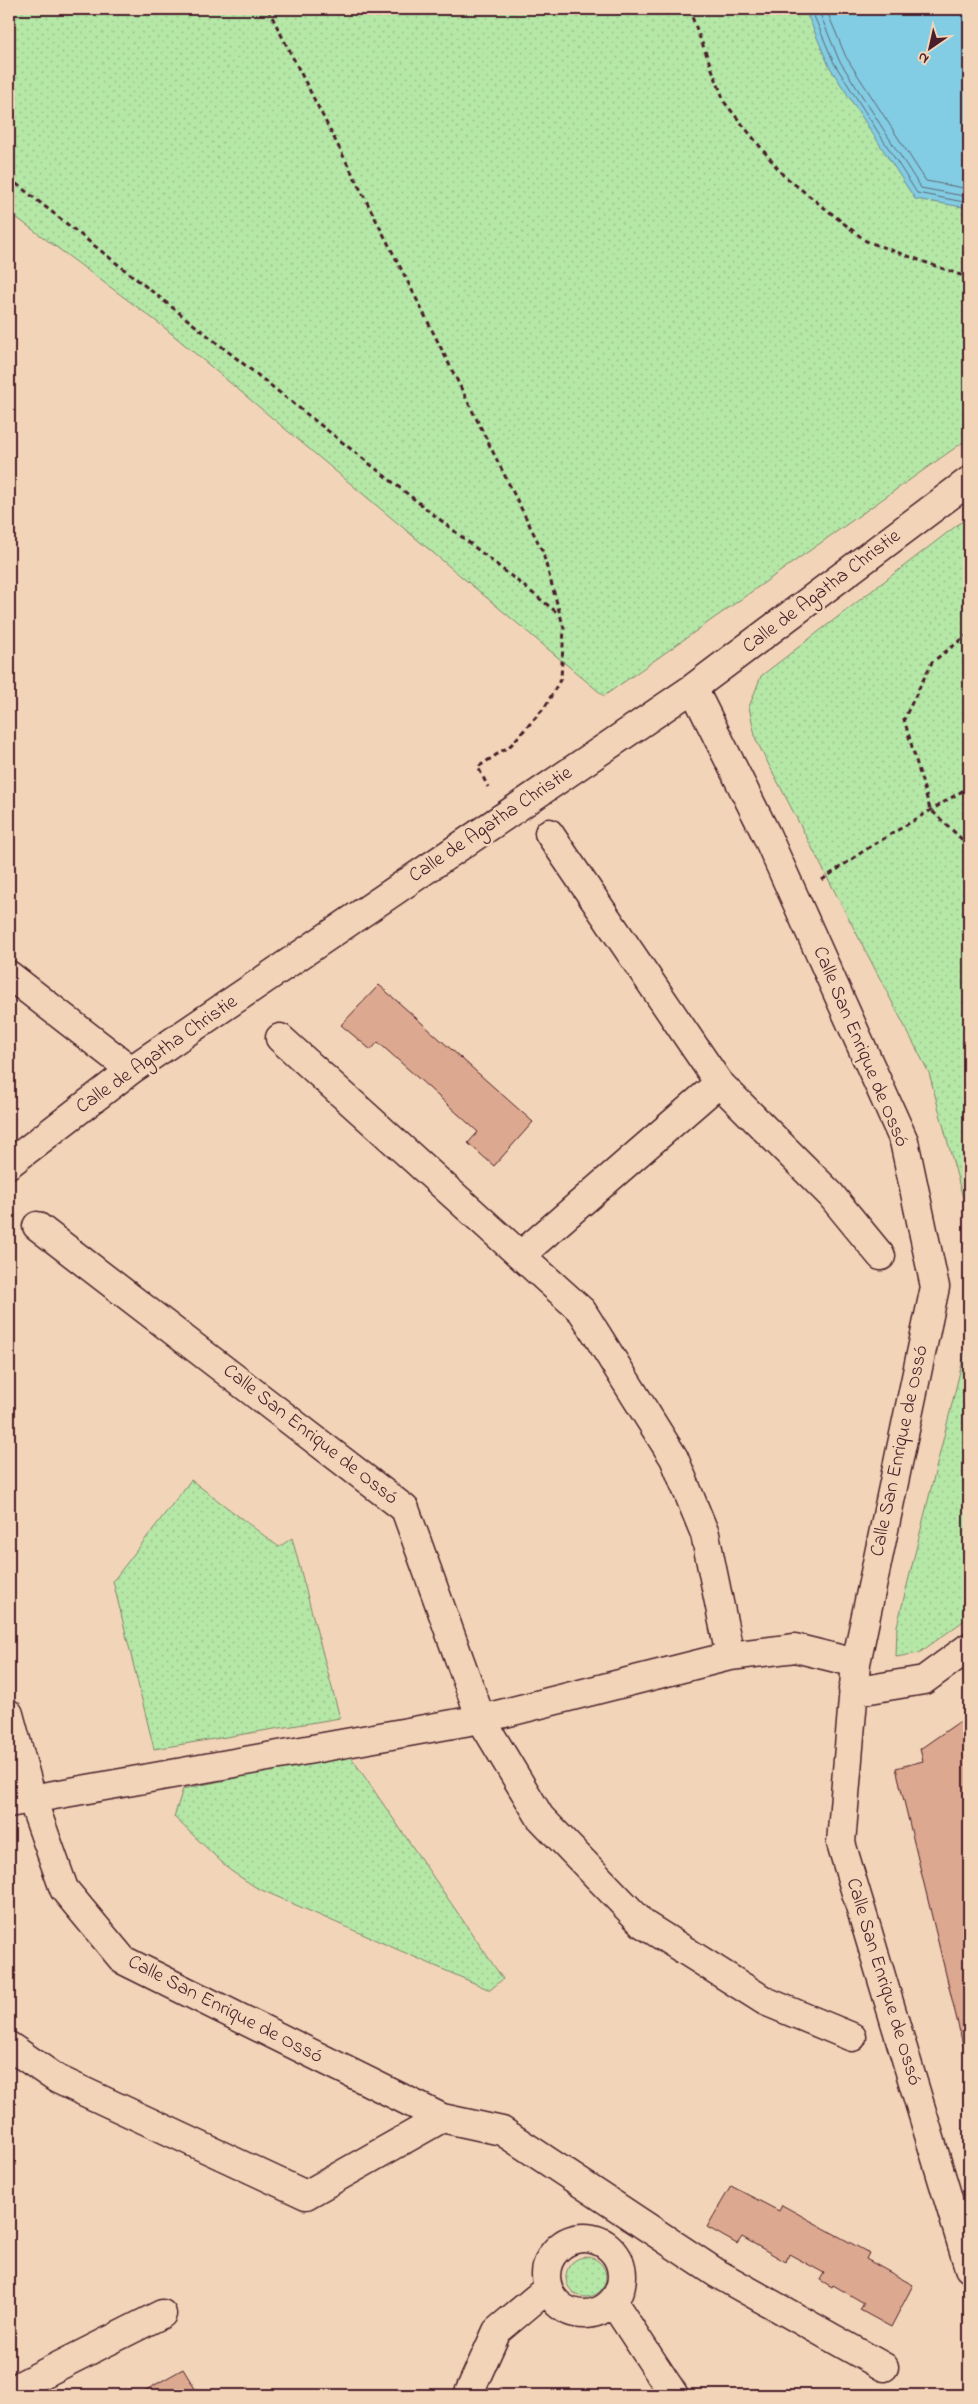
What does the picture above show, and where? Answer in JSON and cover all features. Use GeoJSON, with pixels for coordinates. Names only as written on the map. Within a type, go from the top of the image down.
{"type":"FeatureCollection","features":[{"type":"Feature","properties":{"kind":"street","name":"Calle de Agatha Christie"},"geometry":{"type":"LineString","coordinates":[[9,1164],[131,1070],[693,688],[969,481]]}},
{"type":"Feature","properties":{"kind":"street","name":"Calle San Enrique de Ossó"},"geometry":{"type":"LineString","coordinates":[[693,688],[766,834],[904,1141],[935,1287],[854,1676],[841,1843],[969,2268]]}},
{"type":"Feature","properties":{"kind":"street"},"geometry":{"type":"LineString","coordinates":[[549,833],[719,1083],[831,1195],[881,1256]]}},
{"type":"Feature","properties":{"kind":"street"},"geometry":{"type":"LineString","coordinates":[[9,975],[131,1070]]}},
{"type":"Feature","properties":{"kind":"street"},"geometry":{"type":"LineString","coordinates":[[280,1038],[582,1311],[674,1458],[705,1534],[730,1656]]}},
{"type":"Feature","properties":{"kind":"street"},"geometry":{"type":"LineString","coordinates":[[521,1255],[719,1083]]}},
{"type":"Feature","properties":{"kind":"street","name":"Calle San Enrique de Ossó"},"geometry":{"type":"LineString","coordinates":[[37,1226],[405,1509],[481,1719],[540,1817],[643,1924],[765,2000],[852,2037]]}},
{"type":"Feature","properties":{"kind":"street"},"geometry":{"type":"LineString","coordinates":[[20,1801],[481,1719],[730,1656],[795,1648],[854,1676],[870,1689],[924,1680],[969,1647]]}},
{"type":"Feature","properties":{"kind":"street","name":"Calle San Enrique de Ossó"},"geometry":{"type":"LineString","coordinates":[[9,1714],[20,1801],[64,1889],[123,1960],[442,2118],[502,2130],[718,2274],[884,2367]]}},
{"type":"Feature","properties":{"kind":"street"},"geometry":{"type":"LineString","coordinates":[[9,2046],[57,2078],[306,2195],[442,2118]]}},
{"type":"Feature","properties":{"kind":"street"},"geometry":{"type":"LineString","coordinates":[[584,2238],[597,2239],[616,2255],[621,2266],[620,2291],[613,2302],[603,2310],[590,2314],[577,2314],[564,2310],[554,2301],[547,2289],[545,2277],[547,2264],[552,2253],[561,2245],[572,2240],[584,2238]]}},
{"type":"Feature","properties":{"kind":"street"},"geometry":{"type":"LineString","coordinates":[[468,2395],[496,2332],[547,2289]]}},
{"type":"Feature","properties":{"kind":"street"},"geometry":{"type":"LineString","coordinates":[[613,2302],[674,2395]]}},
{"type":"Feature","properties":{"kind":"street"},"geometry":{"type":"LineString","coordinates":[[12,2395],[23,2384],[162,2314]]}},
{"type":"Feature","properties":{"kind":"path"},"geometry":{"type":"LineString","coordinates":[[268,9],[411,287],[542,550],[564,629],[562,678],[545,707],[512,745],[478,767],[481,777],[506,815]]}},
{"type":"Feature","properties":{"kind":"path"},"geometry":{"type":"LineString","coordinates":[[689,9],[725,103],[783,175],[866,241],[969,278]]}},
{"type":"Feature","properties":{"kind":"path"},"geometry":{"type":"LineString","coordinates":[[9,178],[560,614]]}},
{"type":"Feature","properties":{"kind":"path"},"geometry":{"type":"LineString","coordinates":[[969,634],[932,662],[904,719],[930,809],[969,846]]}},
{"type":"Feature","properties":{"kind":"path"},"geometry":{"type":"LineString","coordinates":[[795,898],[865,850],[930,809],[969,788]]}},
{"type":"Feature","properties":{"kind":"green space"},"geometry":{"type":"Polygon","coordinates":[[[9,9],[969,9],[969,438],[604,696],[160,324],[9,212],[9,9]]]}},
{"type":"Feature","properties":{"kind":"green space"},"geometry":{"type":"Polygon","coordinates":[[[969,516],[969,1237],[967,1213],[929,1073],[756,740],[749,707],[761,676],[969,516]]]}},
{"type":"Feature","properties":{"kind":"green space"},"geometry":{"type":"Polygon","coordinates":[[[969,1335],[969,1617],[919,1653],[896,1657],[897,1626],[969,1335]]]}},
{"type":"Feature","properties":{"kind":"green space"},"geometry":{"type":"Polygon","coordinates":[[[191,1480],[279,1547],[292,1538],[340,1718],[154,1749],[113,1581],[191,1480]]]}},
{"type":"Feature","properties":{"kind":"green space"},"geometry":{"type":"Polygon","coordinates":[[[349,1754],[503,1979],[490,1990],[257,1888],[231,1871],[174,1817],[183,1789],[349,1754]]]}},
{"type":"Feature","properties":{"kind":"green space"},"geometry":{"type":"Polygon","coordinates":[[[590,2257],[597,2260],[603,2266],[606,2277],[605,2285],[597,2294],[590,2297],[582,2297],[575,2294],[567,2285],[566,2273],[569,2266],[578,2258],[590,2257]]]}},
{"type":"Feature","properties":{"kind":"water"},"geometry":{"type":"Polygon","coordinates":[[[805,9],[969,9],[969,208],[915,199],[829,66],[805,9]]]}},
{"type":"Feature","properties":{"kind":"building"},"geometry":{"type":"Polygon","coordinates":[[[379,985],[533,1122],[494,1166],[468,1143],[478,1132],[378,1042],[371,1050],[341,1025],[379,985]]]}},
{"type":"Feature","properties":{"kind":"building"},"geometry":{"type":"Polygon","coordinates":[[[969,1715],[969,2047],[964,2049],[896,1768],[923,1761],[920,1749],[969,1715]]]}},
{"type":"Feature","properties":{"kind":"building"},"geometry":{"type":"Polygon","coordinates":[[[731,2186],[779,2211],[782,2205],[869,2253],[866,2259],[913,2285],[891,2327],[860,2310],[864,2303],[833,2285],[832,2287],[820,2280],[824,2273],[789,2254],[786,2262],[742,2237],[737,2244],[707,2227],[731,2186]]]}},
{"type":"Feature","properties":{"kind":"building"},"geometry":{"type":"Polygon","coordinates":[[[183,2369],[199,2395],[137,2395],[183,2369]]]}}]}
